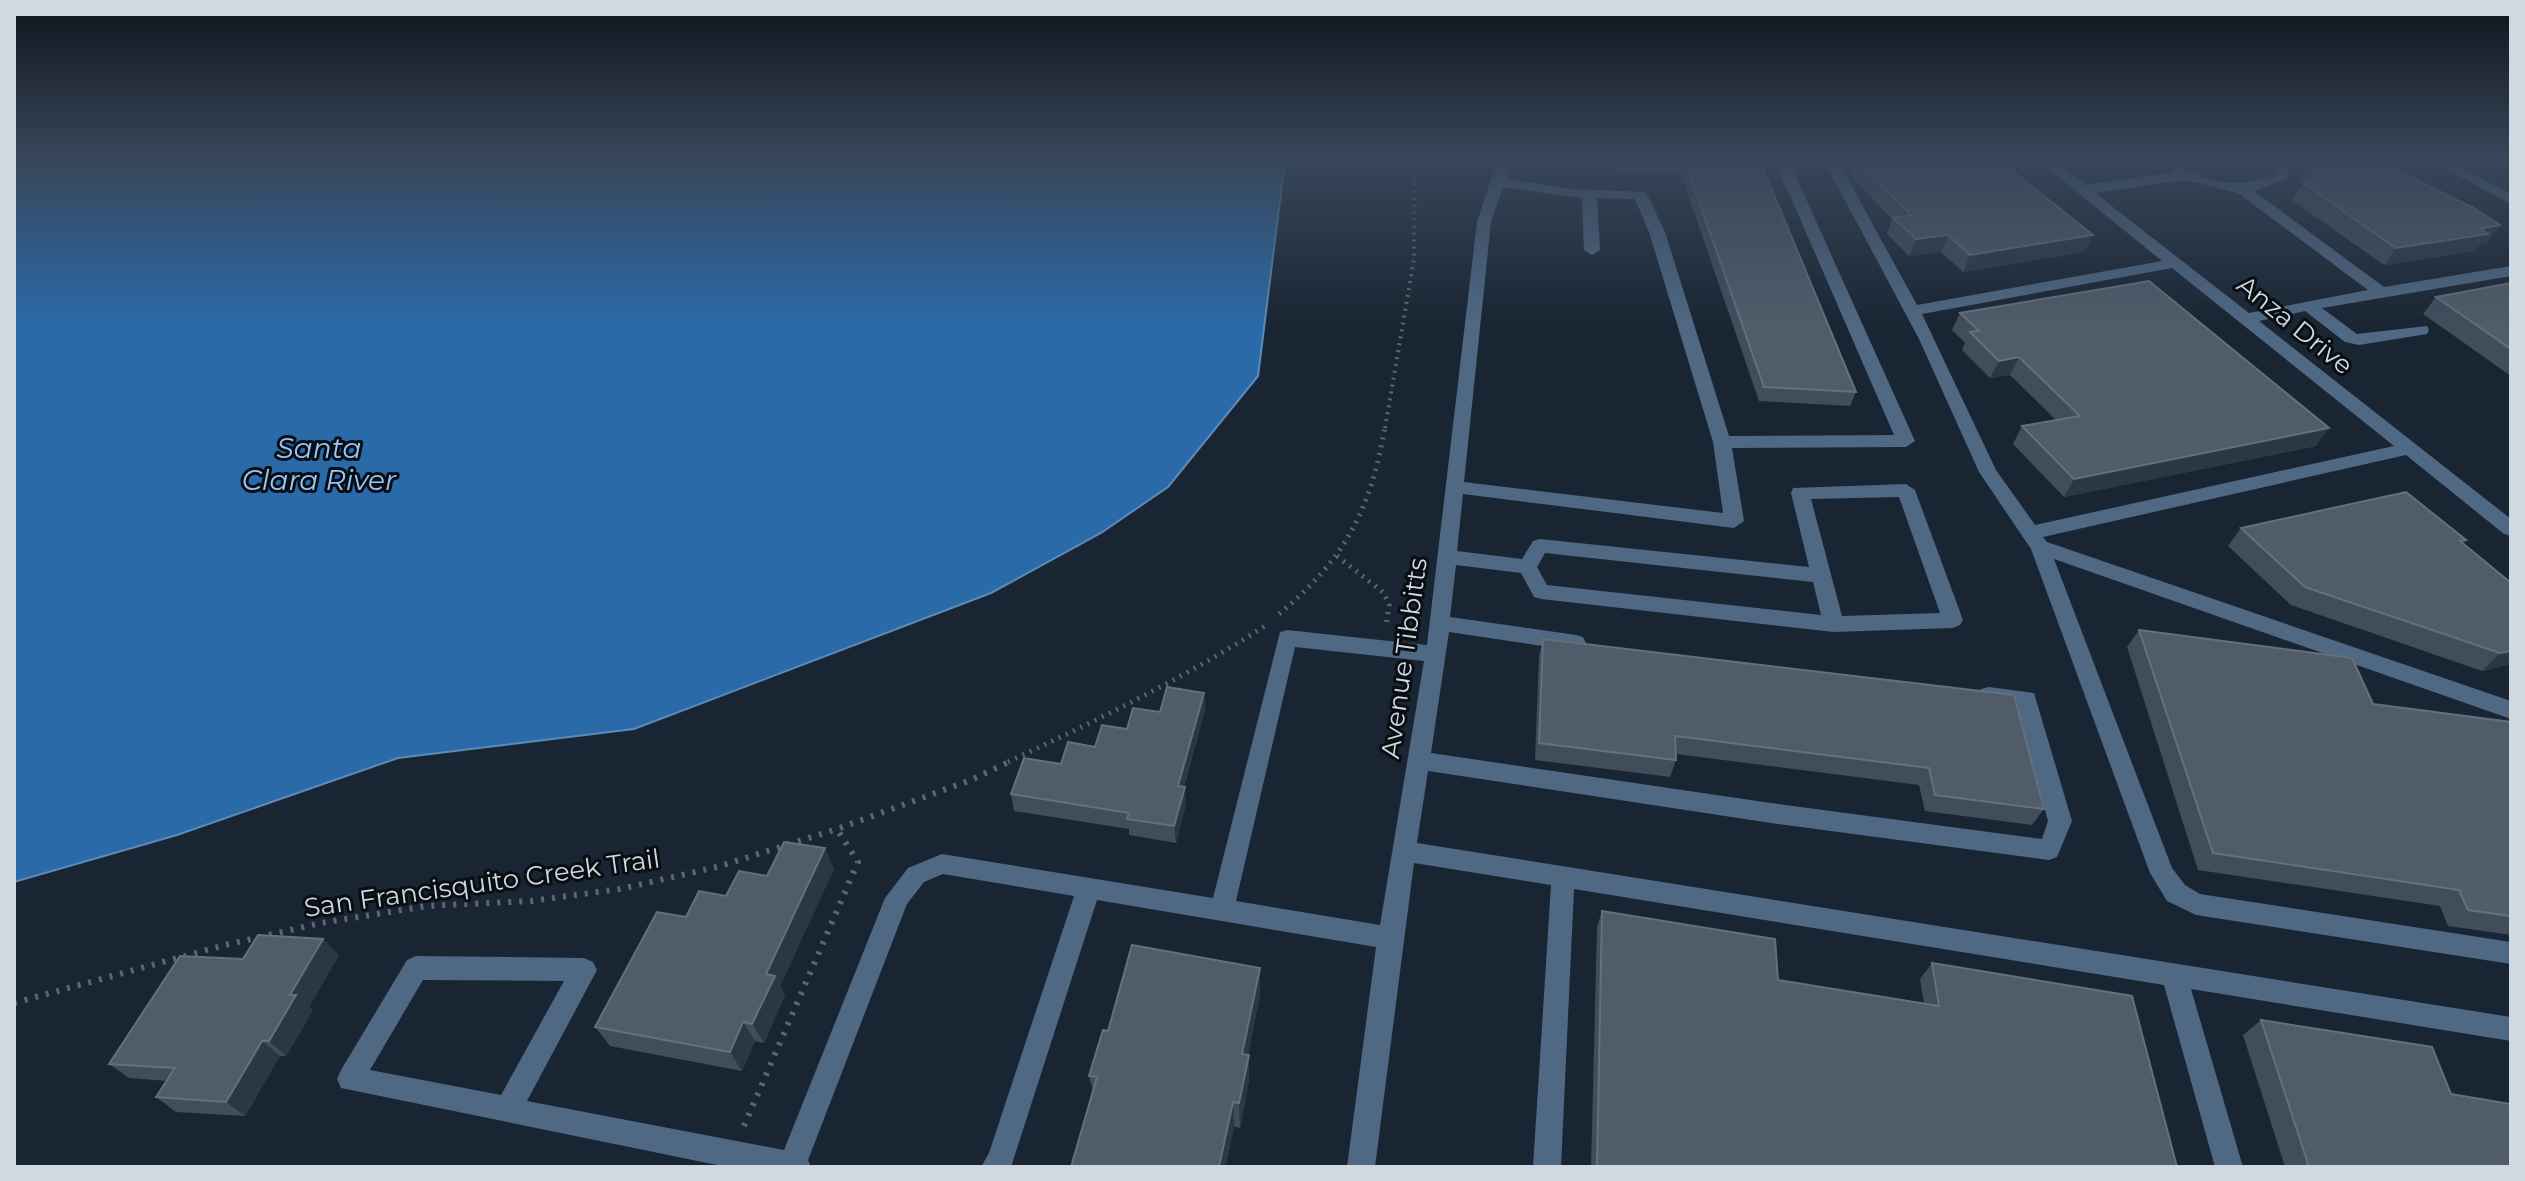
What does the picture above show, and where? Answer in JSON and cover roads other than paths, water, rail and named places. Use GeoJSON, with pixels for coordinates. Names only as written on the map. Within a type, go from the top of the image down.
{"type":"FeatureCollection","features":[{"type":"Feature","properties":{"kind":"street","name":"Avenue Tibbitts"},"geometry":{"type":"LineString","coordinates":[[1361,1167],[1390,938],[1436,654],[1486,216]]}},
{"type":"Feature","properties":{"kind":"street"},"geometry":{"type":"LineString","coordinates":[[1590,216],[1592,250]]}},
{"type":"Feature","properties":{"kind":"street"},"geometry":{"type":"LineString","coordinates":[[1455,487],[1734,521],[1722,442],[1650,216]]}},
{"type":"Feature","properties":{"kind":"street"},"geometry":{"type":"LineString","coordinates":[[1722,442],[1906,441],[1806,216]]}},
{"type":"Feature","properties":{"kind":"street"},"geometry":{"type":"LineString","coordinates":[[1861,216],[1912,311],[1988,472],[2035,540],[2162,873],[2176,893],[2196,904],[2511,953]]}},
{"type":"Feature","properties":{"kind":"street","name":"Anza Drive"},"geometry":{"type":"LineString","coordinates":[[2118,216],[2511,529]]}},
{"type":"Feature","properties":{"kind":"street"},"geometry":{"type":"LineString","coordinates":[[2278,216],[2380,292]]}},
{"type":"Feature","properties":{"kind":"street"},"geometry":{"type":"LineString","coordinates":[[1912,311],[2176,263]]}},
{"type":"Feature","properties":{"kind":"street"},"geometry":{"type":"LineString","coordinates":[[2245,319],[2380,292],[2511,271]]}},
{"type":"Feature","properties":{"kind":"street"},"geometry":{"type":"LineString","coordinates":[[2308,305],[2359,340],[2421,330]]}},
{"type":"Feature","properties":{"kind":"street"},"geometry":{"type":"LineString","coordinates":[[2035,540],[2408,449]]}},
{"type":"Feature","properties":{"kind":"street"},"geometry":{"type":"LineString","coordinates":[[1527,567],[1541,592],[1834,624],[1953,620],[1906,490],[1800,493],[1834,624]]}},
{"type":"Feature","properties":{"kind":"street"},"geometry":{"type":"LineString","coordinates":[[2035,540],[2511,710]]}},
{"type":"Feature","properties":{"kind":"street"},"geometry":{"type":"LineString","coordinates":[[1527,567],[1540,546],[1823,576]]}},
{"type":"Feature","properties":{"kind":"street"},"geometry":{"type":"LineString","coordinates":[[1447,557],[1527,567]]}},
{"type":"Feature","properties":{"kind":"street"},"geometry":{"type":"LineString","coordinates":[[1439,623],[1595,646]]}},
{"type":"Feature","properties":{"kind":"street"},"geometry":{"type":"LineString","coordinates":[[1222,910],[1287,638],[1436,654]]}},
{"type":"Feature","properties":{"kind":"street"},"geometry":{"type":"LineString","coordinates":[[1419,760],[1756,811],[2049,850],[2060,821],[2026,699],[1962,692]]}},
{"type":"Feature","properties":{"kind":"street"},"geometry":{"type":"LineString","coordinates":[[1404,851],[2511,1029]]}},
{"type":"Feature","properties":{"kind":"street"},"geometry":{"type":"LineString","coordinates":[[507,1111],[584,970],[416,968],[350,1079],[507,1111],[793,1167],[897,898],[916,875],[942,864],[1390,938]]}},
{"type":"Feature","properties":{"kind":"street"},"geometry":{"type":"LineString","coordinates":[[1547,1167],[1563,877]]}},
{"type":"Feature","properties":{"kind":"street"},"geometry":{"type":"LineString","coordinates":[[995,1167],[1000,1161],[1089,888]]}},
{"type":"Feature","properties":{"kind":"street"},"geometry":{"type":"LineString","coordinates":[[2174,975],[2229,1167]]}},
{"type":"Feature","properties":{"kind":"water","name":"Santa Clara River"},"geometry":{"type":"Polygon","coordinates":[[[14,216],[1278,216],[1258,376],[1168,487],[1101,533],[991,593],[634,729],[398,758],[177,835],[14,882],[14,216]]]}}]}
